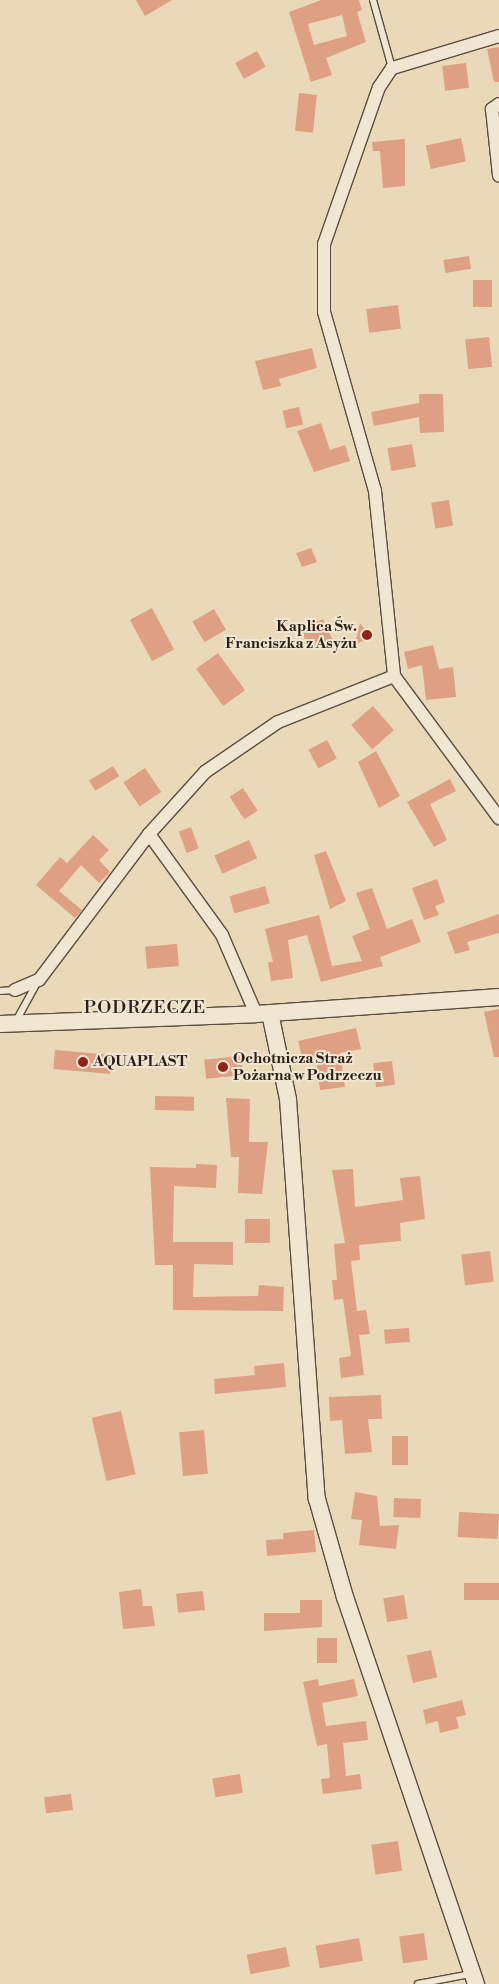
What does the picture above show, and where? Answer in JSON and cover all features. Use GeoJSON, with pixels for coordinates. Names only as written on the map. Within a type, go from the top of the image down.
{"type":"FeatureCollection","features":[{"type":"Feature","properties":{"kind":"street"},"geometry":{"type":"LineString","coordinates":[[499,36],[392,68],[379,87],[324,244],[324,312],[375,491],[394,676],[499,818]]}},
{"type":"Feature","properties":{"kind":"street"},"geometry":{"type":"LineString","coordinates":[[499,104],[492,109],[499,176]]}},
{"type":"Feature","properties":{"kind":"street"},"geometry":{"type":"LineString","coordinates":[[14,990],[39,980],[149,834],[205,772],[278,722],[394,676]]}},
{"type":"Feature","properties":{"kind":"street"},"geometry":{"type":"LineString","coordinates":[[149,834],[222,935],[263,1013],[288,1099],[317,1499],[345,1597],[475,1979]]}},
{"type":"Feature","properties":{"kind":"street"},"geometry":{"type":"LineString","coordinates":[[7,1024],[263,1013],[499,997]]}},
{"type":"Feature","properties":{"kind":"lane"},"geometry":{"type":"LineString","coordinates":[[373,0],[392,68]]}},
{"type":"Feature","properties":{"kind":"lane"},"geometry":{"type":"LineString","coordinates":[[7,1024],[39,980]]}},
{"type":"Feature","properties":{"kind":"lane"},"geometry":{"type":"LineString","coordinates":[[0,991],[14,990]]}},
{"type":"Feature","properties":{"kind":"lane"},"geometry":{"type":"LineString","coordinates":[[418,1984],[475,1979]]}},
{"type":"Feature","properties":{"kind":"building"},"geometry":{"type":"Polygon","coordinates":[[[136,0],[172,0],[145,16],[136,0]]]}},
{"type":"Feature","properties":{"kind":"building"},"geometry":{"type":"Polygon","coordinates":[[[321,0],[359,0],[362,10],[357,12],[366,42],[326,58],[332,75],[311,82],[289,12],[321,0]],[[342,15],[308,24],[314,45],[347,36],[342,15]]]}},
{"type":"Feature","properties":{"kind":"building"},"geometry":{"type":"Polygon","coordinates":[[[499,47],[499,82],[494,82],[487,49],[499,47]]]}},
{"type":"Feature","properties":{"kind":"building"},"geometry":{"type":"Polygon","coordinates":[[[257,51],[266,67],[244,79],[235,63],[257,51]]]}},
{"type":"Feature","properties":{"kind":"building"},"geometry":{"type":"Polygon","coordinates":[[[466,63],[469,88],[445,91],[442,66],[466,63]]]}},
{"type":"Feature","properties":{"kind":"building"},"geometry":{"type":"Polygon","coordinates":[[[299,93],[317,95],[313,133],[295,131],[299,93]]]}},
{"type":"Feature","properties":{"kind":"building"},"geometry":{"type":"Polygon","coordinates":[[[461,138],[466,161],[431,169],[426,145],[461,138]]]}},
{"type":"Feature","properties":{"kind":"building"},"geometry":{"type":"Polygon","coordinates":[[[405,139],[405,186],[383,188],[380,151],[373,151],[372,142],[405,139]]]}},
{"type":"Feature","properties":{"kind":"building"},"geometry":{"type":"Polygon","coordinates":[[[469,256],[471,269],[445,273],[443,260],[469,256]]]}},
{"type":"Feature","properties":{"kind":"building"},"geometry":{"type":"Polygon","coordinates":[[[473,280],[492,280],[492,307],[473,307],[473,280]]]}},
{"type":"Feature","properties":{"kind":"building"},"geometry":{"type":"Polygon","coordinates":[[[398,305],[401,329],[369,333],[366,309],[398,305]]]}},
{"type":"Feature","properties":{"kind":"building"},"geometry":{"type":"Polygon","coordinates":[[[489,337],[492,367],[468,369],[465,340],[489,337]]]}},
{"type":"Feature","properties":{"kind":"building"},"geometry":{"type":"Polygon","coordinates":[[[312,348],[317,368],[279,379],[281,386],[263,390],[255,361],[312,348]]]}},
{"type":"Feature","properties":{"kind":"building"},"geometry":{"type":"Polygon","coordinates":[[[419,394],[443,394],[444,432],[420,433],[419,417],[374,426],[371,412],[419,403],[419,394]]]}},
{"type":"Feature","properties":{"kind":"building"},"geometry":{"type":"Polygon","coordinates":[[[299,407],[303,425],[286,428],[282,411],[299,407]]]}},
{"type":"Feature","properties":{"kind":"building"},"geometry":{"type":"Polygon","coordinates":[[[321,423],[330,450],[345,445],[350,461],[314,472],[297,431],[321,423]]]}},
{"type":"Feature","properties":{"kind":"building"},"geometry":{"type":"Polygon","coordinates":[[[412,444],[416,467],[391,471],[387,448],[412,444]]]}},
{"type":"Feature","properties":{"kind":"building"},"geometry":{"type":"Polygon","coordinates":[[[449,500],[453,526],[435,528],[431,503],[449,500]]]}},
{"type":"Feature","properties":{"kind":"building"},"geometry":{"type":"Polygon","coordinates":[[[311,548],[317,562],[302,567],[296,553],[311,548]]]}},
{"type":"Feature","properties":{"kind":"building"},"geometry":{"type":"Polygon","coordinates":[[[152,608],[174,649],[152,661],[130,620],[152,608]]]}},
{"type":"Feature","properties":{"kind":"building"},"geometry":{"type":"Polygon","coordinates":[[[214,609],[226,630],[204,642],[192,622],[214,609]]]}},
{"type":"Feature","properties":{"kind":"building"},"geometry":{"type":"Polygon","coordinates":[[[323,619],[333,640],[310,650],[300,630],[323,619]]]}},
{"type":"Feature","properties":{"kind":"building"},"geometry":{"type":"Polygon","coordinates":[[[360,623],[372,638],[355,644],[360,623]]]}},
{"type":"Feature","properties":{"kind":"building"},"geometry":{"type":"Polygon","coordinates":[[[433,645],[439,669],[453,667],[456,697],[426,700],[422,665],[408,669],[404,652],[433,645]]]}},
{"type":"Feature","properties":{"kind":"building"},"geometry":{"type":"Polygon","coordinates":[[[218,653],[245,690],[223,706],[196,669],[218,653]]]}},
{"type":"Feature","properties":{"kind":"building"},"geometry":{"type":"Polygon","coordinates":[[[373,706],[394,730],[372,749],[351,725],[373,706]]]}},
{"type":"Feature","properties":{"kind":"building"},"geometry":{"type":"Polygon","coordinates":[[[327,740],[337,759],[318,768],[308,750],[327,740]]]}},
{"type":"Feature","properties":{"kind":"building"},"geometry":{"type":"Polygon","coordinates":[[[376,751],[400,796],[379,808],[358,762],[376,751]]]}},
{"type":"Feature","properties":{"kind":"building"},"geometry":{"type":"Polygon","coordinates":[[[113,766],[119,776],[95,791],[89,780],[113,766]]]}},
{"type":"Feature","properties":{"kind":"building"},"geometry":{"type":"Polygon","coordinates":[[[145,768],[161,792],[140,807],[123,783],[145,768]]]}},
{"type":"Feature","properties":{"kind":"building"},"geometry":{"type":"Polygon","coordinates":[[[450,779],[456,791],[430,804],[447,840],[434,847],[407,802],[450,779]]]}},
{"type":"Feature","properties":{"kind":"building"},"geometry":{"type":"Polygon","coordinates":[[[243,788],[258,811],[244,819],[230,797],[243,788]]]}},
{"type":"Feature","properties":{"kind":"building"},"geometry":{"type":"Polygon","coordinates":[[[191,827],[199,849],[187,853],[179,831],[191,827]]]}},
{"type":"Feature","properties":{"kind":"building"},"geometry":{"type":"Polygon","coordinates":[[[93,835],[109,850],[99,860],[110,872],[99,883],[81,865],[59,891],[82,910],[75,918],[36,885],[60,857],[67,863],[93,835]]]}},
{"type":"Feature","properties":{"kind":"building"},"geometry":{"type":"Polygon","coordinates":[[[249,840],[257,858],[222,874],[214,855],[249,840]]]}},
{"type":"Feature","properties":{"kind":"building"},"geometry":{"type":"Polygon","coordinates":[[[326,851],[346,901],[330,909],[314,855],[326,851]]]}},
{"type":"Feature","properties":{"kind":"building"},"geometry":{"type":"Polygon","coordinates":[[[437,879],[445,902],[435,906],[439,915],[424,920],[412,888],[437,879]]]}},
{"type":"Feature","properties":{"kind":"building"},"geometry":{"type":"Polygon","coordinates":[[[265,886],[270,903],[234,914],[229,896],[265,886]]]}},
{"type":"Feature","properties":{"kind":"building"},"geometry":{"type":"Polygon","coordinates":[[[372,888],[387,929],[412,919],[421,942],[380,957],[383,966],[321,982],[307,935],[288,940],[293,978],[271,981],[268,962],[273,962],[265,929],[319,915],[332,966],[362,961],[352,936],[370,929],[356,893],[372,888]]]}},
{"type":"Feature","properties":{"kind":"building"},"geometry":{"type":"Polygon","coordinates":[[[499,914],[499,933],[467,942],[470,950],[455,954],[447,932],[499,914]]]}},
{"type":"Feature","properties":{"kind":"building"},"geometry":{"type":"Polygon","coordinates":[[[177,944],[179,966],[147,969],[145,947],[177,944]]]}},
{"type":"Feature","properties":{"kind":"building"},"geometry":{"type":"Polygon","coordinates":[[[499,1009],[499,1057],[494,1057],[484,1012],[499,1009]]]}},
{"type":"Feature","properties":{"kind":"building"},"geometry":{"type":"Polygon","coordinates":[[[356,1028],[361,1049],[340,1053],[345,1087],[320,1090],[316,1059],[303,1061],[298,1041],[356,1028]]]}},
{"type":"Feature","properties":{"kind":"building","name":"AQUAPLAST"},"geometry":{"type":"Polygon","coordinates":[[[55,1050],[112,1055],[110,1074],[53,1069],[55,1050]]]}},
{"type":"Feature","properties":{"kind":"building","name":"Ochotnicza Straż Pożarna w Podrzeczu"},"geometry":{"type":"Polygon","coordinates":[[[241,1056],[243,1075],[206,1079],[204,1060],[241,1056]]]}},
{"type":"Feature","properties":{"kind":"building"},"geometry":{"type":"Polygon","coordinates":[[[392,1061],[395,1085],[376,1087],[373,1063],[392,1061]]]}},
{"type":"Feature","properties":{"kind":"building"},"geometry":{"type":"Polygon","coordinates":[[[155,1096],[194,1097],[194,1111],[155,1110],[155,1096]]]}},
{"type":"Feature","properties":{"kind":"building"},"geometry":{"type":"Polygon","coordinates":[[[226,1098],[250,1099],[249,1142],[268,1142],[262,1194],[238,1193],[239,1157],[231,1157],[226,1098]]]}},
{"type":"Feature","properties":{"kind":"building"},"geometry":{"type":"Polygon","coordinates":[[[196,1164],[217,1165],[216,1188],[174,1186],[173,1242],[233,1242],[233,1265],[194,1264],[193,1297],[258,1296],[259,1285],[284,1287],[283,1311],[173,1310],[173,1265],[155,1265],[150,1167],[196,1168],[196,1164]]]}},
{"type":"Feature","properties":{"kind":"building"},"geometry":{"type":"Polygon","coordinates":[[[353,1169],[355,1207],[403,1200],[400,1178],[420,1176],[425,1219],[400,1223],[401,1241],[359,1245],[360,1260],[351,1261],[357,1311],[366,1310],[370,1334],[359,1335],[364,1375],[341,1378],[339,1358],[351,1356],[343,1299],[334,1300],[332,1280],[337,1280],[334,1244],[345,1243],[332,1170],[353,1169]]]}},
{"type":"Feature","properties":{"kind":"building"},"geometry":{"type":"Polygon","coordinates":[[[245,1219],[270,1219],[270,1243],[245,1243],[245,1219]]]}},
{"type":"Feature","properties":{"kind":"building"},"geometry":{"type":"Polygon","coordinates":[[[490,1251],[494,1282],[465,1285],[461,1255],[490,1251]]]}},
{"type":"Feature","properties":{"kind":"building"},"geometry":{"type":"Polygon","coordinates":[[[409,1328],[410,1342],[385,1344],[384,1330],[409,1328]]]}},
{"type":"Feature","properties":{"kind":"building"},"geometry":{"type":"Polygon","coordinates":[[[284,1363],[286,1387],[215,1394],[214,1379],[255,1375],[254,1366],[284,1363]]]}},
{"type":"Feature","properties":{"kind":"building"},"geometry":{"type":"Polygon","coordinates":[[[381,1395],[382,1419],[368,1419],[372,1452],[345,1454],[342,1420],[330,1421],[329,1397],[381,1395]]]}},
{"type":"Feature","properties":{"kind":"building"},"geometry":{"type":"Polygon","coordinates":[[[121,1411],[136,1474],[106,1481],[92,1418],[121,1411]]]}},
{"type":"Feature","properties":{"kind":"building"},"geometry":{"type":"Polygon","coordinates":[[[204,1430],[208,1474],[183,1476],[179,1432],[204,1430]]]}},
{"type":"Feature","properties":{"kind":"building"},"geometry":{"type":"Polygon","coordinates":[[[392,1436],[408,1436],[408,1465],[392,1465],[392,1436]]]}},
{"type":"Feature","properties":{"kind":"building"},"geometry":{"type":"Polygon","coordinates":[[[355,1492],[377,1496],[380,1526],[399,1525],[396,1549],[359,1545],[362,1520],[351,1519],[355,1492]]]}},
{"type":"Feature","properties":{"kind":"building"},"geometry":{"type":"Polygon","coordinates":[[[394,1498],[421,1499],[420,1518],[393,1517],[394,1498]]]}},
{"type":"Feature","properties":{"kind":"building"},"geometry":{"type":"Polygon","coordinates":[[[459,1512],[499,1514],[498,1539],[458,1537],[459,1512]]]}},
{"type":"Feature","properties":{"kind":"building"},"geometry":{"type":"Polygon","coordinates":[[[314,1530],[316,1552],[267,1556],[266,1540],[283,1539],[283,1533],[314,1530]]]}},
{"type":"Feature","properties":{"kind":"building"},"geometry":{"type":"Polygon","coordinates":[[[464,1583],[499,1583],[499,1600],[464,1600],[464,1583]]]}},
{"type":"Feature","properties":{"kind":"building"},"geometry":{"type":"Polygon","coordinates":[[[141,1589],[143,1606],[152,1606],[155,1626],[123,1629],[119,1592],[141,1589]]]}},
{"type":"Feature","properties":{"kind":"building"},"geometry":{"type":"Polygon","coordinates":[[[203,1591],[205,1610],[178,1613],[176,1594],[203,1591]]]}},
{"type":"Feature","properties":{"kind":"building"},"geometry":{"type":"Polygon","coordinates":[[[404,1595],[408,1619],[387,1622],[383,1598],[404,1595]]]}},
{"type":"Feature","properties":{"kind":"building"},"geometry":{"type":"Polygon","coordinates":[[[300,1600],[322,1600],[322,1627],[264,1631],[264,1613],[300,1613],[300,1600]]]}},
{"type":"Feature","properties":{"kind":"building"},"geometry":{"type":"Polygon","coordinates":[[[317,1638],[337,1638],[337,1663],[317,1663],[317,1638]]]}},
{"type":"Feature","properties":{"kind":"building"},"geometry":{"type":"Polygon","coordinates":[[[431,1650],[437,1677],[413,1683],[407,1656],[431,1650]]]}},
{"type":"Feature","properties":{"kind":"building"},"geometry":{"type":"Polygon","coordinates":[[[318,1679],[319,1686],[354,1679],[358,1696],[322,1703],[326,1726],[366,1721],[368,1740],[343,1743],[346,1776],[360,1774],[362,1789],[323,1794],[321,1779],[330,1778],[327,1744],[317,1746],[303,1682],[318,1679]]]}},
{"type":"Feature","properties":{"kind":"building"},"geometry":{"type":"Polygon","coordinates":[[[462,1700],[466,1715],[456,1717],[459,1728],[440,1733],[438,1721],[426,1724],[423,1710],[462,1700]]]}},
{"type":"Feature","properties":{"kind":"building"},"geometry":{"type":"Polygon","coordinates":[[[240,1774],[243,1793],[215,1797],[212,1778],[240,1774]]]}},
{"type":"Feature","properties":{"kind":"building"},"geometry":{"type":"Polygon","coordinates":[[[71,1794],[73,1810],[46,1813],[44,1797],[71,1794]]]}},
{"type":"Feature","properties":{"kind":"building"},"geometry":{"type":"Polygon","coordinates":[[[398,1841],[402,1871],[375,1874],[371,1845],[398,1841]]]}},
{"type":"Feature","properties":{"kind":"building"},"geometry":{"type":"Polygon","coordinates":[[[424,1933],[428,1960],[403,1963],[399,1936],[424,1933]]]}},
{"type":"Feature","properties":{"kind":"building"},"geometry":{"type":"Polygon","coordinates":[[[359,1938],[363,1961],[320,1968],[316,1946],[359,1938]]]}},
{"type":"Feature","properties":{"kind":"building"},"geometry":{"type":"Polygon","coordinates":[[[286,1947],[290,1967],[251,1974],[247,1955],[286,1947]]]}},
{"type":"Feature","properties":{"kind":"place","name":"Kaplica Św. Franciszka z Asyżu"},"geometry":{"type":"Point","coordinates":[367,635]}},
{"type":"Feature","properties":{"kind":"place","name":"AQUAPLAST"},"geometry":{"type":"Point","coordinates":[83,1062]}},
{"type":"Feature","properties":{"kind":"place","name":"Ochotnicza Straż Pożarna w Podrzeczu"},"geometry":{"type":"Point","coordinates":[223,1067]}},
{"type":"Feature","properties":{"kind":"district","name":"PODRZECZE"},"geometry":{"type":"Point","coordinates":[145,1008]}}]}
